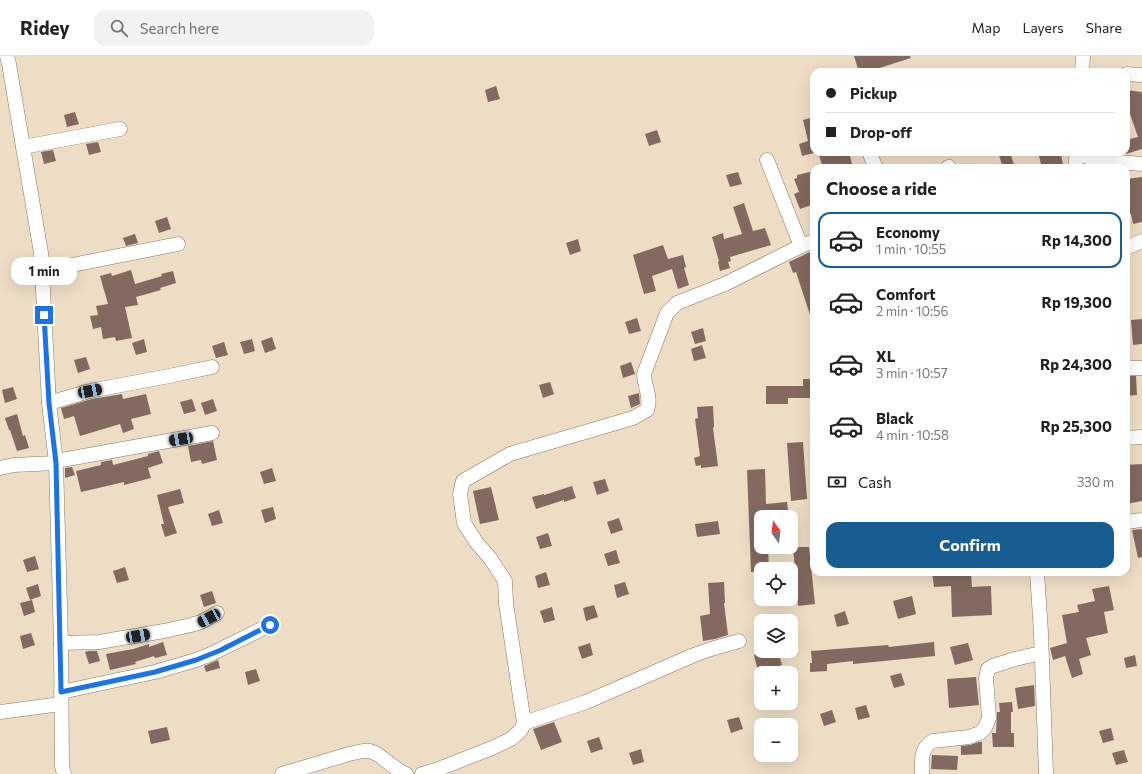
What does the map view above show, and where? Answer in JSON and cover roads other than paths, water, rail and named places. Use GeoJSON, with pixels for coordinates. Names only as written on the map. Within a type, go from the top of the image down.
{"type":"FeatureCollection","features":[{"type":"Feature","properties":{"kind":"street"},"geometry":{"type":"LineString","coordinates":[[7,56],[41,252],[49,403],[56,462],[62,766],[64,774]]}},
{"type":"Feature","properties":{"kind":"street"},"geometry":{"type":"LineString","coordinates":[[1082,68],[1083,56]]}},
{"type":"Feature","properties":{"kind":"street"},"geometry":{"type":"LineString","coordinates":[[1130,74],[1142,75]]}},
{"type":"Feature","properties":{"kind":"street"},"geometry":{"type":"LineString","coordinates":[[23,147],[120,129]]}},
{"type":"Feature","properties":{"kind":"street"},"geometry":{"type":"LineString","coordinates":[[1076,158],[1142,164]]}},
{"type":"Feature","properties":{"kind":"street"},"geometry":{"type":"LineString","coordinates":[[767,160],[801,246]]}},
{"type":"Feature","properties":{"kind":"street"},"geometry":{"type":"LineString","coordinates":[[1130,246],[1142,241]]}},
{"type":"Feature","properties":{"kind":"street"},"geometry":{"type":"LineString","coordinates":[[422,774],[436,770],[511,739],[521,730],[524,723],[506,603],[505,581],[464,523],[460,494],[463,481],[510,454],[633,418],[647,410],[649,406],[649,396],[644,382],[644,374],[667,313],[672,307],[677,303],[725,284],[810,243]]}},
{"type":"Feature","properties":{"kind":"street"},"geometry":{"type":"LineString","coordinates":[[42,271],[178,244]]}},
{"type":"Feature","properties":{"kind":"street"},"geometry":{"type":"LineString","coordinates":[[49,403],[90,391],[212,367]]}},
{"type":"Feature","properties":{"kind":"street"},"geometry":{"type":"LineString","coordinates":[[1130,368],[1142,368]]}},
{"type":"Feature","properties":{"kind":"street"},"geometry":{"type":"LineString","coordinates":[[0,468],[56,462],[212,433]]}},
{"type":"Feature","properties":{"kind":"street"},"geometry":{"type":"LineString","coordinates":[[1130,438],[1142,437]]}},
{"type":"Feature","properties":{"kind":"street"},"geometry":{"type":"LineString","coordinates":[[1130,522],[1142,520]]}},
{"type":"Feature","properties":{"kind":"street"},"geometry":{"type":"LineString","coordinates":[[1037,576],[1046,774]]}},
{"type":"Feature","properties":{"kind":"street"},"geometry":{"type":"LineString","coordinates":[[60,643],[99,642],[164,631],[191,626],[217,614]]}},
{"type":"Feature","properties":{"kind":"street"},"geometry":{"type":"LineString","coordinates":[[0,712],[61,698],[196,660],[270,625]]}},
{"type":"Feature","properties":{"kind":"street"},"geometry":{"type":"LineString","coordinates":[[524,723],[586,702],[694,655],[739,641]]}},
{"type":"Feature","properties":{"kind":"street"},"geometry":{"type":"LineString","coordinates":[[922,774],[922,756],[924,748],[928,743],[933,741],[969,737],[980,733],[984,728],[989,718],[986,678],[988,669],[1015,658],[1041,653]]}},
{"type":"Feature","properties":{"kind":"street"},"geometry":{"type":"LineString","coordinates":[[282,774],[363,751],[370,751],[377,754],[406,774]]}}]}
